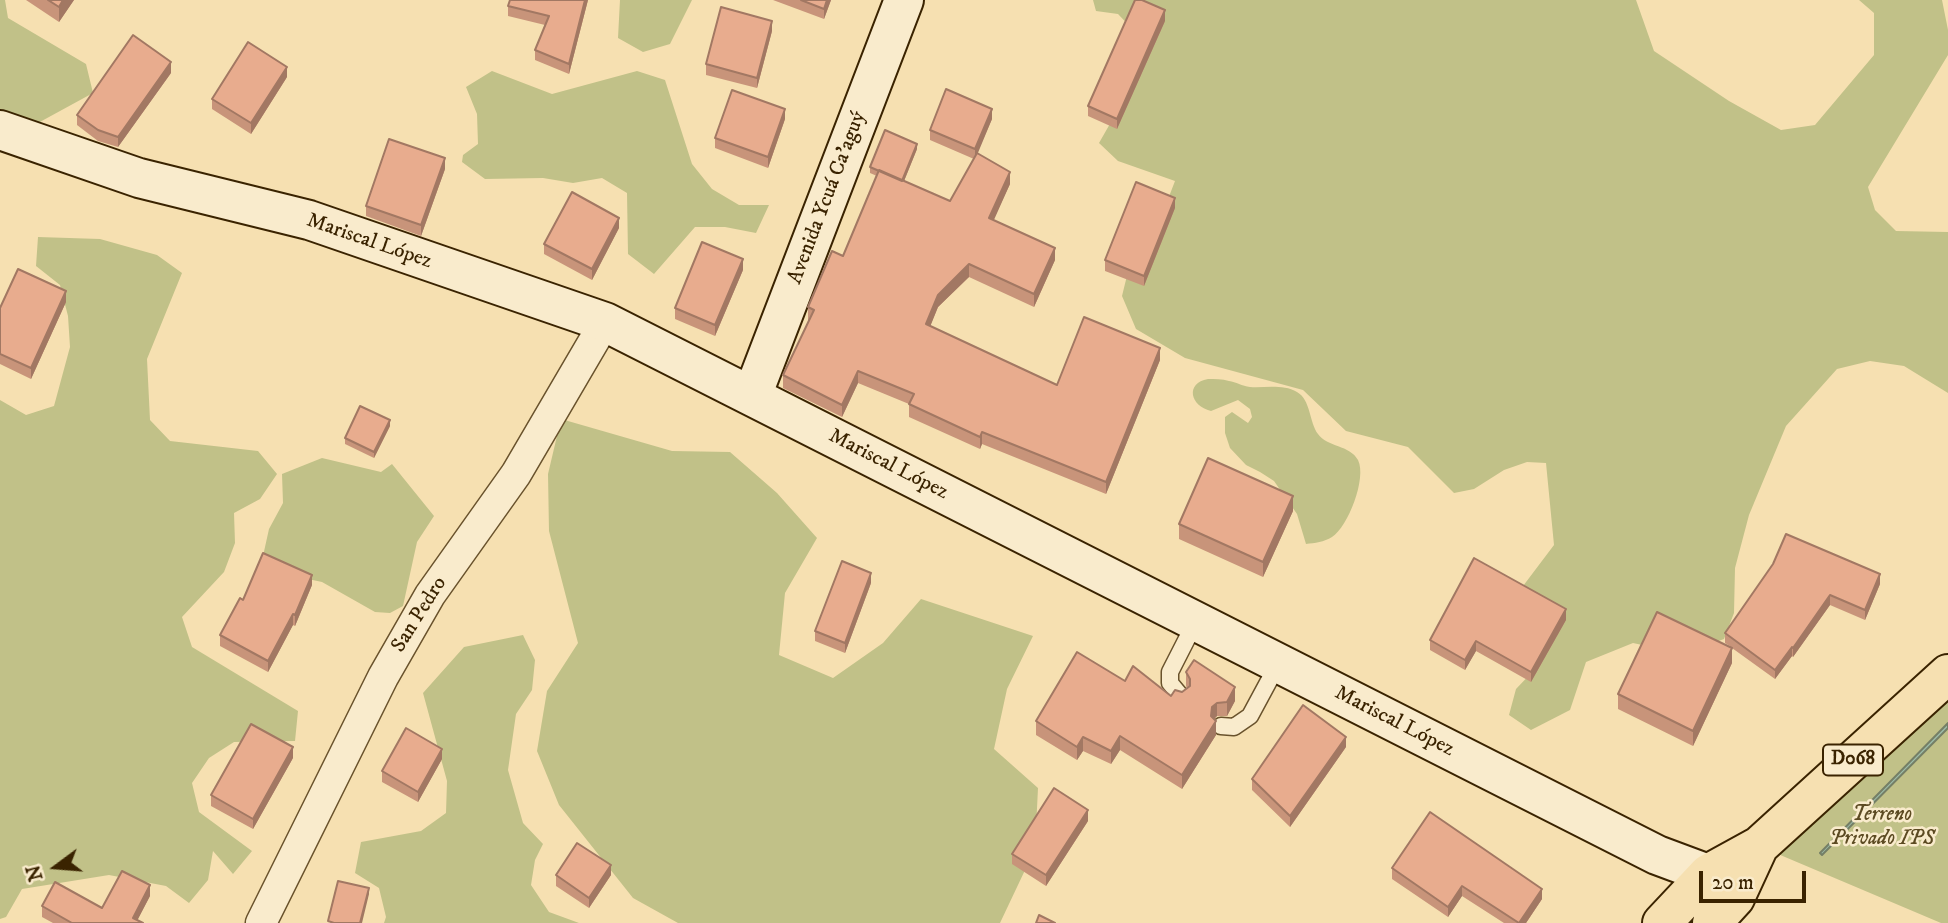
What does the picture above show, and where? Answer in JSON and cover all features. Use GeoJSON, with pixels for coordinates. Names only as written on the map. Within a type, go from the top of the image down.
{"type":"FeatureCollection","features":[{"type":"Feature","properties":{"kind":"main road","name":"D068"},"geometry":{"type":"LineString","coordinates":[[1662,923],[1718,898],[1759,846],[1948,674]]}},
{"type":"Feature","properties":{"kind":"street","name":"Avenida Ycuá Ca'aguý"},"geometry":{"type":"LineString","coordinates":[[752,396],[904,0]]}},
{"type":"Feature","properties":{"kind":"street","name":"Mariscal López"},"geometry":{"type":"LineString","coordinates":[[0,130],[139,178],[309,220],[605,322],[1657,855],[1718,898]]}},
{"type":"Feature","properties":{"kind":"street","name":"San Pedro"},"geometry":{"type":"LineString","coordinates":[[261,923],[383,677],[430,595],[516,474],[605,322]]}},
{"type":"Feature","properties":{"kind":"lane"},"geometry":{"type":"LineString","coordinates":[[1180,695],[1170,683],[1170,672],[1196,621]]}},
{"type":"Feature","properties":{"kind":"lane"},"geometry":{"type":"LineString","coordinates":[[1220,726],[1234,727],[1250,716],[1279,664]]}},
{"type":"Feature","properties":{"kind":"green space"},"geometry":{"type":"Polygon","coordinates":[[[0,0],[5,0],[8,18],[86,64],[93,93],[38,123],[0,129],[0,0]]]}},
{"type":"Feature","properties":{"kind":"green space"},"geometry":{"type":"Polygon","coordinates":[[[620,0],[692,0],[670,44],[643,52],[618,38],[620,0]]]}},
{"type":"Feature","properties":{"kind":"green space"},"geometry":{"type":"Polygon","coordinates":[[[1093,0],[1636,0],[1654,51],[1729,101],[1781,130],[1815,125],[1874,55],[1874,13],[1859,0],[1942,0],[1948,30],[1948,55],[1868,187],[1875,210],[1896,231],[1948,232],[1948,393],[1904,366],[1870,361],[1837,369],[1786,426],[1749,515],[1735,568],[1734,613],[1724,639],[1684,654],[1633,643],[1586,662],[1570,710],[1531,730],[1509,715],[1516,689],[1537,667],[1517,594],[1554,545],[1546,463],[1527,462],[1504,470],[1474,489],[1454,493],[1408,447],[1346,431],[1303,390],[1185,358],[1136,329],[1122,296],[1136,239],[1165,207],[1175,181],[1118,161],[1099,143],[1135,80],[1141,38],[1118,14],[1096,11],[1093,0]]]}},
{"type":"Feature","properties":{"kind":"green space"},"geometry":{"type":"Polygon","coordinates":[[[492,71],[552,94],[637,71],[665,80],[692,164],[712,189],[739,205],[769,205],[756,233],[725,227],[695,227],[654,274],[628,254],[627,193],[602,178],[573,183],[543,178],[485,179],[462,162],[463,155],[478,144],[477,114],[466,87],[492,71]]]}},
{"type":"Feature","properties":{"kind":"green space"},"geometry":{"type":"Polygon","coordinates":[[[38,237],[100,239],[157,255],[182,273],[147,359],[150,420],[170,441],[258,451],[277,474],[260,499],[234,513],[235,543],[224,572],[182,617],[192,647],[298,711],[295,741],[234,742],[209,758],[192,783],[199,812],[252,851],[233,874],[213,851],[208,880],[189,903],[166,886],[109,875],[22,889],[6,917],[0,919],[0,400],[26,415],[54,406],[70,347],[68,316],[60,285],[36,266],[38,237]]]}},
{"type":"Feature","properties":{"kind":"green space"},"geometry":{"type":"Polygon","coordinates":[[[1226,380],[1250,387],[1286,388],[1297,392],[1305,400],[1318,434],[1350,451],[1358,460],[1360,478],[1354,502],[1344,523],[1332,537],[1306,544],[1297,514],[1274,481],[1246,465],[1230,448],[1225,433],[1225,417],[1232,412],[1248,423],[1252,417],[1250,409],[1238,400],[1211,411],[1198,404],[1193,390],[1201,381],[1226,380]]]}},
{"type":"Feature","properties":{"kind":"green space"},"geometry":{"type":"Polygon","coordinates":[[[561,419],[672,451],[730,452],[777,493],[817,538],[785,593],[779,655],[833,678],[883,643],[921,599],[1033,636],[1007,689],[994,749],[1038,788],[1035,849],[1000,923],[678,923],[633,898],[559,805],[537,751],[547,691],[578,643],[549,531],[548,474],[561,419]]]}},
{"type":"Feature","properties":{"kind":"green space"},"geometry":{"type":"Polygon","coordinates":[[[322,458],[381,472],[392,464],[434,516],[417,542],[403,606],[390,613],[375,612],[322,582],[280,573],[263,556],[269,529],[283,503],[282,474],[322,458]]]}},
{"type":"Feature","properties":{"kind":"green space"},"geometry":{"type":"Polygon","coordinates":[[[523,635],[535,660],[532,690],[516,714],[508,770],[523,823],[543,844],[535,860],[531,885],[549,912],[579,923],[384,923],[386,917],[379,888],[355,873],[361,842],[421,831],[446,813],[447,781],[423,693],[464,647],[523,635]]]}},
{"type":"Feature","properties":{"kind":"green space","name":"Terreno Privado IPS"},"geometry":{"type":"Polygon","coordinates":[[[1948,686],[1948,923],[1941,923],[1759,846],[1948,686]]]}},
{"type":"Feature","properties":{"kind":"shaded area"},"geometry":{"type":"Polygon","coordinates":[[[1948,723],[1948,728],[1822,855],[1820,853],[1948,723]]]}},
{"type":"Feature","properties":{"kind":"building"},"geometry":{"type":"Polygon","coordinates":[[[48,0],[63,0],[59,7],[48,0]]]}},
{"type":"Feature","properties":{"kind":"building"},"geometry":{"type":"Polygon","coordinates":[[[510,0],[585,0],[569,64],[535,50],[549,16],[508,6],[510,0]]]}},
{"type":"Feature","properties":{"kind":"building"},"geometry":{"type":"Polygon","coordinates":[[[801,0],[827,0],[824,9],[801,0]]]}},
{"type":"Feature","properties":{"kind":"building"},"geometry":{"type":"Polygon","coordinates":[[[1135,0],[1142,0],[1165,10],[1117,119],[1088,106],[1135,0]]]}},
{"type":"Feature","properties":{"kind":"building"},"geometry":{"type":"Polygon","coordinates":[[[721,7],[772,21],[757,78],[706,64],[721,7]]]}},
{"type":"Feature","properties":{"kind":"building"},"geometry":{"type":"Polygon","coordinates":[[[133,35],[171,62],[118,137],[98,130],[77,115],[133,35]]]}},
{"type":"Feature","properties":{"kind":"building"},"geometry":{"type":"Polygon","coordinates":[[[248,42],[287,67],[251,123],[212,99],[248,42]]]}},
{"type":"Feature","properties":{"kind":"building"},"geometry":{"type":"Polygon","coordinates":[[[946,89],[992,109],[975,149],[930,130],[946,89]]]}},
{"type":"Feature","properties":{"kind":"building"},"geometry":{"type":"Polygon","coordinates":[[[732,90],[785,109],[768,157],[715,138],[732,90]]]}},
{"type":"Feature","properties":{"kind":"building"},"geometry":{"type":"Polygon","coordinates":[[[885,130],[917,144],[902,181],[870,167],[885,130]]]}},
{"type":"Feature","properties":{"kind":"building"},"geometry":{"type":"Polygon","coordinates":[[[389,139],[445,158],[421,225],[366,206],[389,139]]]}},
{"type":"Feature","properties":{"kind":"building"},"geometry":{"type":"Polygon","coordinates":[[[977,153],[1010,172],[989,218],[1055,248],[1034,294],[969,264],[938,295],[926,324],[1057,385],[1084,317],[1160,348],[1106,482],[982,432],[980,437],[909,404],[914,394],[858,371],[842,405],[783,375],[814,310],[808,307],[832,251],[843,256],[879,170],[950,201],[977,153]]]}},
{"type":"Feature","properties":{"kind":"building"},"geometry":{"type":"Polygon","coordinates":[[[1136,182],[1175,198],[1144,276],[1105,260],[1136,182]]]}},
{"type":"Feature","properties":{"kind":"building"},"geometry":{"type":"Polygon","coordinates":[[[572,192],[619,218],[592,269],[544,244],[572,192]]]}},
{"type":"Feature","properties":{"kind":"building"},"geometry":{"type":"Polygon","coordinates":[[[702,242],[743,259],[715,325],[675,308],[702,242]]]}},
{"type":"Feature","properties":{"kind":"building"},"geometry":{"type":"Polygon","coordinates":[[[18,269],[66,291],[31,368],[0,354],[0,308],[18,269]]]}},
{"type":"Feature","properties":{"kind":"building"},"geometry":{"type":"Polygon","coordinates":[[[360,406],[390,420],[374,452],[345,438],[360,406]]]}},
{"type":"Feature","properties":{"kind":"building"},"geometry":{"type":"Polygon","coordinates":[[[1208,458],[1293,496],[1263,562],[1179,524],[1208,458]]]}},
{"type":"Feature","properties":{"kind":"building"},"geometry":{"type":"Polygon","coordinates":[[[1786,534],[1880,574],[1865,610],[1830,595],[1775,670],[1725,633],[1773,564],[1786,534]]]}},
{"type":"Feature","properties":{"kind":"building"},"geometry":{"type":"Polygon","coordinates":[[[263,553],[312,575],[295,615],[293,614],[268,661],[220,635],[240,598],[243,600],[263,553]]]}},
{"type":"Feature","properties":{"kind":"building"},"geometry":{"type":"Polygon","coordinates":[[[1474,558],[1566,609],[1531,672],[1476,641],[1465,660],[1430,640],[1474,558]]]}},
{"type":"Feature","properties":{"kind":"building"},"geometry":{"type":"Polygon","coordinates":[[[842,561],[871,573],[845,643],[815,631],[842,561]]]}},
{"type":"Feature","properties":{"kind":"building"},"geometry":{"type":"Polygon","coordinates":[[[1657,612],[1732,648],[1693,731],[1618,694],[1657,612]]]}},
{"type":"Feature","properties":{"kind":"building"},"geometry":{"type":"Polygon","coordinates":[[[1077,652],[1125,681],[1133,666],[1171,696],[1175,690],[1182,692],[1190,686],[1186,672],[1194,660],[1235,687],[1227,702],[1217,703],[1212,707],[1211,716],[1216,721],[1182,775],[1120,736],[1111,751],[1083,737],[1077,747],[1036,721],[1077,652]]]}},
{"type":"Feature","properties":{"kind":"building"},"geometry":{"type":"Polygon","coordinates":[[[1303,705],[1346,737],[1290,816],[1252,779],[1303,705]]]}},
{"type":"Feature","properties":{"kind":"building"},"geometry":{"type":"Polygon","coordinates":[[[251,724],[293,747],[253,819],[211,795],[251,724]]]}},
{"type":"Feature","properties":{"kind":"building"},"geometry":{"type":"Polygon","coordinates":[[[406,728],[442,749],[418,792],[382,771],[406,728]]]}},
{"type":"Feature","properties":{"kind":"building"},"geometry":{"type":"Polygon","coordinates":[[[1054,788],[1088,810],[1046,875],[1012,854],[1054,788]]]}},
{"type":"Feature","properties":{"kind":"building"},"geometry":{"type":"Polygon","coordinates":[[[1430,812],[1542,889],[1519,923],[1462,886],[1448,907],[1392,868],[1430,812]]]}},
{"type":"Feature","properties":{"kind":"building"},"geometry":{"type":"Polygon","coordinates":[[[577,843],[611,865],[589,898],[556,875],[577,843]]]}},
{"type":"Feature","properties":{"kind":"building"},"geometry":{"type":"Polygon","coordinates":[[[122,871],[150,885],[133,918],[143,923],[72,923],[42,906],[55,882],[102,908],[122,871]]]}},
{"type":"Feature","properties":{"kind":"building"},"geometry":{"type":"Polygon","coordinates":[[[338,881],[369,888],[360,923],[328,921],[338,881]]]}},
{"type":"Feature","properties":{"kind":"building"},"geometry":{"type":"Polygon","coordinates":[[[1039,915],[1055,923],[1036,923],[1039,915]]]}}]}
